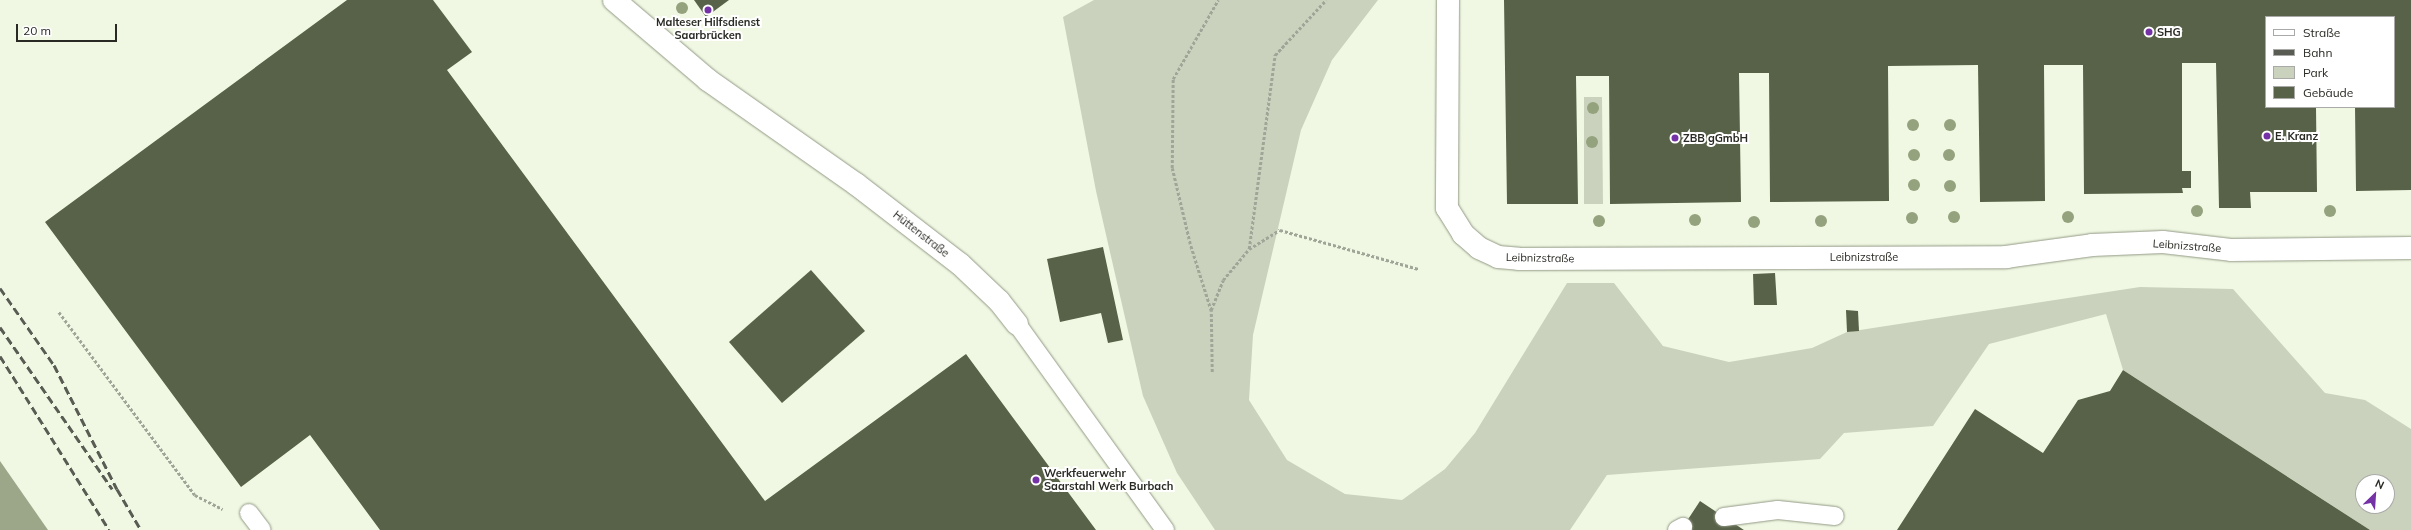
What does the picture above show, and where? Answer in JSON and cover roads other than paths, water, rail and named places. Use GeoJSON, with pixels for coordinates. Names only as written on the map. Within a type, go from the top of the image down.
{"type":"FeatureCollection","features":[{"type":"Feature","properties":{"kind":"street","name":"Hüttenstraße"},"geometry":{"type":"LineString","coordinates":[[614,0],[708,80],[856,184],[960,264],[999,301],[1018,324]]}},
{"type":"Feature","properties":{"kind":"street","name":"Leibnizstraße"},"geometry":{"type":"LineString","coordinates":[[1448,0],[1446,98],[1447,208],[1463,234],[1479,248],[1498,257],[1519,259],[2006,256],[2092,245],[2163,242],[2231,250],[2411,248]]}},
{"type":"Feature","properties":{"kind":"lane","name":"Hüttenstraße"},"geometry":{"type":"LineString","coordinates":[[1018,324],[1165,530]]}},
{"type":"Feature","properties":{"kind":"lane"},"geometry":{"type":"LineString","coordinates":[[1724,517],[1778,510],[1835,516]]}},
{"type":"Feature","properties":{"kind":"lane"},"geometry":{"type":"LineString","coordinates":[[249,513],[262,530]]}},
{"type":"Feature","properties":{"kind":"railway"},"geometry":{"type":"LineString","coordinates":[[0,288],[54,365],[117,489],[141,530]]}},
{"type":"Feature","properties":{"kind":"railway"},"geometry":{"type":"LineString","coordinates":[[0,327],[112,489]]}},
{"type":"Feature","properties":{"kind":"railway"},"geometry":{"type":"LineString","coordinates":[[0,356],[109,530]]}},
{"type":"Feature","properties":{"kind":"place","name":"Malteser Hilfsdienst Saarbrücken"},"geometry":{"type":"Point","coordinates":[708,10]}},
{"type":"Feature","properties":{"kind":"place","name":"SHG"},"geometry":{"type":"Point","coordinates":[2149,32]}},
{"type":"Feature","properties":{"kind":"place","name":"E. Kranz"},"geometry":{"type":"Point","coordinates":[2267,136]}},
{"type":"Feature","properties":{"kind":"place","name":"ZBB gGmbH"},"geometry":{"type":"Point","coordinates":[1675,138]}},
{"type":"Feature","properties":{"kind":"place","name":"Werkfeuerwehr Saarstahl Werk Burbach"},"geometry":{"type":"Point","coordinates":[1036,480]}}]}
